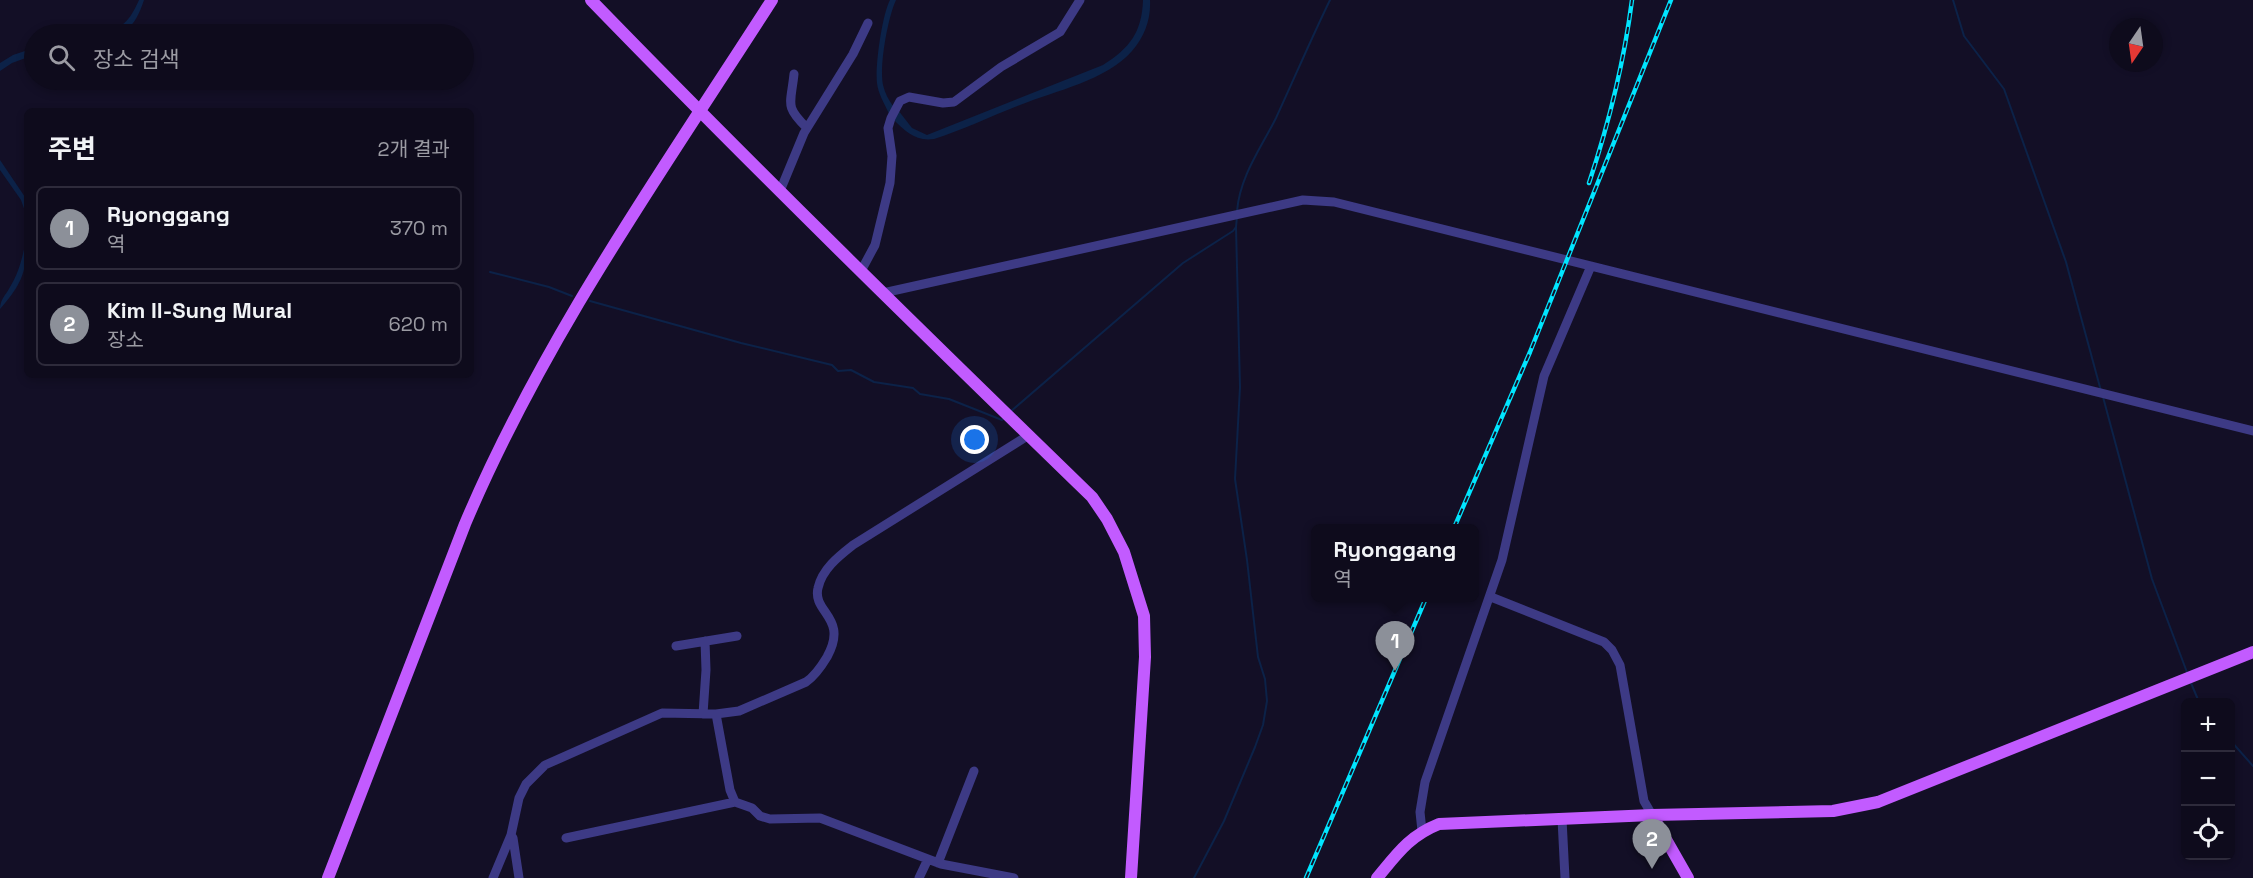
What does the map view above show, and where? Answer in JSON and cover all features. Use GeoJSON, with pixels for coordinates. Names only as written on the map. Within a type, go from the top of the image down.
{"type":"FeatureCollection","features":[{"type":"Feature","properties":{"kind":"main road"},"geometry":{"type":"LineString","coordinates":[[591,0],[883,294],[1092,497],[1107,519],[1124,552],[1144,616],[1145,657],[1131,878]]}},
{"type":"Feature","properties":{"kind":"main road"},"geometry":{"type":"LineString","coordinates":[[328,878],[390,723],[450,561],[497,453],[530,385],[699,111],[772,0]]}},
{"type":"Feature","properties":{"kind":"main road"},"geometry":{"type":"LineString","coordinates":[[1377,878],[1408,842],[1422,831],[1439,824],[1652,815],[1833,811],[1861,807],[2005,752],[2253,652]]}},
{"type":"Feature","properties":{"kind":"main road"},"geometry":{"type":"LineString","coordinates":[[1652,815],[1688,878]]}},
{"type":"Feature","properties":{"kind":"street"},"geometry":{"type":"LineString","coordinates":[[861,271],[875,245],[890,183],[892,156],[888,128],[900,101],[909,97],[943,104],[954,102],[1016,56],[1060,32],[1080,0]]}},
{"type":"Feature","properties":{"kind":"street"},"geometry":{"type":"LineString","coordinates":[[780,191],[807,128],[854,54],[868,23]]}},
{"type":"Feature","properties":{"kind":"street"},"geometry":{"type":"LineString","coordinates":[[794,74],[790,108],[807,128]]}},
{"type":"Feature","properties":{"kind":"street"},"geometry":{"type":"LineString","coordinates":[[883,294],[1303,201],[1334,202],[2253,431]]}},
{"type":"Feature","properties":{"kind":"street"},"geometry":{"type":"LineString","coordinates":[[1422,831],[1420,812],[1425,782],[1491,597],[1512,519],[1544,376],[1591,266]]}},
{"type":"Feature","properties":{"kind":"street"},"geometry":{"type":"LineString","coordinates":[[493,878],[511,835],[516,805],[522,791],[531,778],[545,765],[662,713],[716,714],[749,708],[794,689],[813,677],[823,665],[835,639],[834,629],[818,597],[817,589],[826,570],[837,557],[1029,435]]}},
{"type":"Feature","properties":{"kind":"street"},"geometry":{"type":"LineString","coordinates":[[1491,597],[1604,642],[1612,650],[1620,665],[1644,801],[1652,815]]}},
{"type":"Feature","properties":{"kind":"street"},"geometry":{"type":"LineString","coordinates":[[676,646],[737,636]]}},
{"type":"Feature","properties":{"kind":"street"},"geometry":{"type":"LineString","coordinates":[[703,714],[705,641]]}},
{"type":"Feature","properties":{"kind":"street"},"geometry":{"type":"LineString","coordinates":[[716,714],[730,790],[735,802]]}},
{"type":"Feature","properties":{"kind":"street"},"geometry":{"type":"LineString","coordinates":[[938,863],[974,771]]}},
{"type":"Feature","properties":{"kind":"street"},"geometry":{"type":"LineString","coordinates":[[566,838],[735,802],[752,808],[760,816],[770,819],[820,818],[836,822],[938,863],[1014,878]]}},
{"type":"Feature","properties":{"kind":"street"},"geometry":{"type":"LineString","coordinates":[[1562,819],[1565,878]]}},
{"type":"Feature","properties":{"kind":"street"},"geometry":{"type":"LineString","coordinates":[[511,835],[519,878]]}},
{"type":"Feature","properties":{"kind":"street"},"geometry":{"type":"LineString","coordinates":[[919,878],[928,859]]}},
{"type":"Feature","properties":{"kind":"water"},"geometry":{"type":"Polygon","coordinates":[[[139,0],[144,0],[132,24],[124,24],[139,0]]]}},
{"type":"Feature","properties":{"kind":"water"},"geometry":{"type":"Polygon","coordinates":[[[890,0],[896,0],[890,18],[882,66],[883,85],[893,106],[889,114],[879,91],[877,75],[882,29],[890,0]]]}},
{"type":"Feature","properties":{"kind":"water"},"geometry":{"type":"Polygon","coordinates":[[[1143,0],[1150,0],[1150,7],[1148,21],[1140,39],[1121,61],[1095,77],[934,139],[916,137],[893,119],[898,110],[912,128],[927,135],[1103,65],[1133,38],[1140,21],[1143,0]]]}},
{"type":"Feature","properties":{"kind":"water"},"geometry":{"type":"Polygon","coordinates":[[[24,51],[24,59],[0,71],[0,63],[24,51]]]}},
{"type":"Feature","properties":{"kind":"water"},"geometry":{"type":"Polygon","coordinates":[[[0,160],[24,196],[24,208],[21,200],[0,170],[0,160]]]}},
{"type":"Feature","properties":{"kind":"water"},"geometry":{"type":"Polygon","coordinates":[[[24,248],[22,276],[0,309],[2,300],[19,269],[24,248]]]}},
{"type":"Feature","properties":{"kind":"waterway"},"geometry":{"type":"LineString","coordinates":[[1237,211],[1247,174],[1276,118],[1330,0]]}},
{"type":"Feature","properties":{"kind":"waterway"},"geometry":{"type":"LineString","coordinates":[[1953,0],[1964,36],[2004,89],[2066,262],[2101,391]]}},
{"type":"Feature","properties":{"kind":"waterway"},"geometry":{"type":"LineString","coordinates":[[1010,412],[1183,263],[1233,231],[1237,217]]}},
{"type":"Feature","properties":{"kind":"waterway"},"geometry":{"type":"LineString","coordinates":[[1194,878],[1224,821],[1255,747],[1263,725],[1267,701],[1265,679],[1258,657],[1235,479],[1240,387],[1236,227]]}},
{"type":"Feature","properties":{"kind":"waterway"},"geometry":{"type":"LineString","coordinates":[[490,272],[549,287],[572,296]]}},
{"type":"Feature","properties":{"kind":"waterway"},"geometry":{"type":"LineString","coordinates":[[590,301],[741,343],[832,365],[838,371],[851,370],[874,382],[913,388],[920,394],[949,399],[1002,420],[1004,418]]}},
{"type":"Feature","properties":{"kind":"waterway"},"geometry":{"type":"LineString","coordinates":[[2103,397],[2152,579],[2188,675]]}},
{"type":"Feature","properties":{"kind":"waterway"},"geometry":{"type":"LineString","coordinates":[[2191,683],[2197,698]]}},
{"type":"Feature","properties":{"kind":"waterway"},"geometry":{"type":"LineString","coordinates":[[2235,746],[2253,766]]}},
{"type":"Feature","properties":{"kind":"railway"},"geometry":{"type":"LineString","coordinates":[[1589,183],[1615,92],[1632,0]]}},
{"type":"Feature","properties":{"kind":"railway"},"geometry":{"type":"LineString","coordinates":[[1456,524],[1530,352],[1671,0]]}},
{"type":"Feature","properties":{"kind":"railway"},"geometry":{"type":"LineString","coordinates":[[1306,878],[1424,602]]}},
{"type":"Feature","properties":{"kind":"place","name":"Ryonggang"},"geometry":{"type":"Point","coordinates":[1395,671]}},
{"type":"Feature","properties":{"kind":"place","name":"Kim Il-Sung Mural"},"geometry":{"type":"Point","coordinates":[1652,869]}}]}
